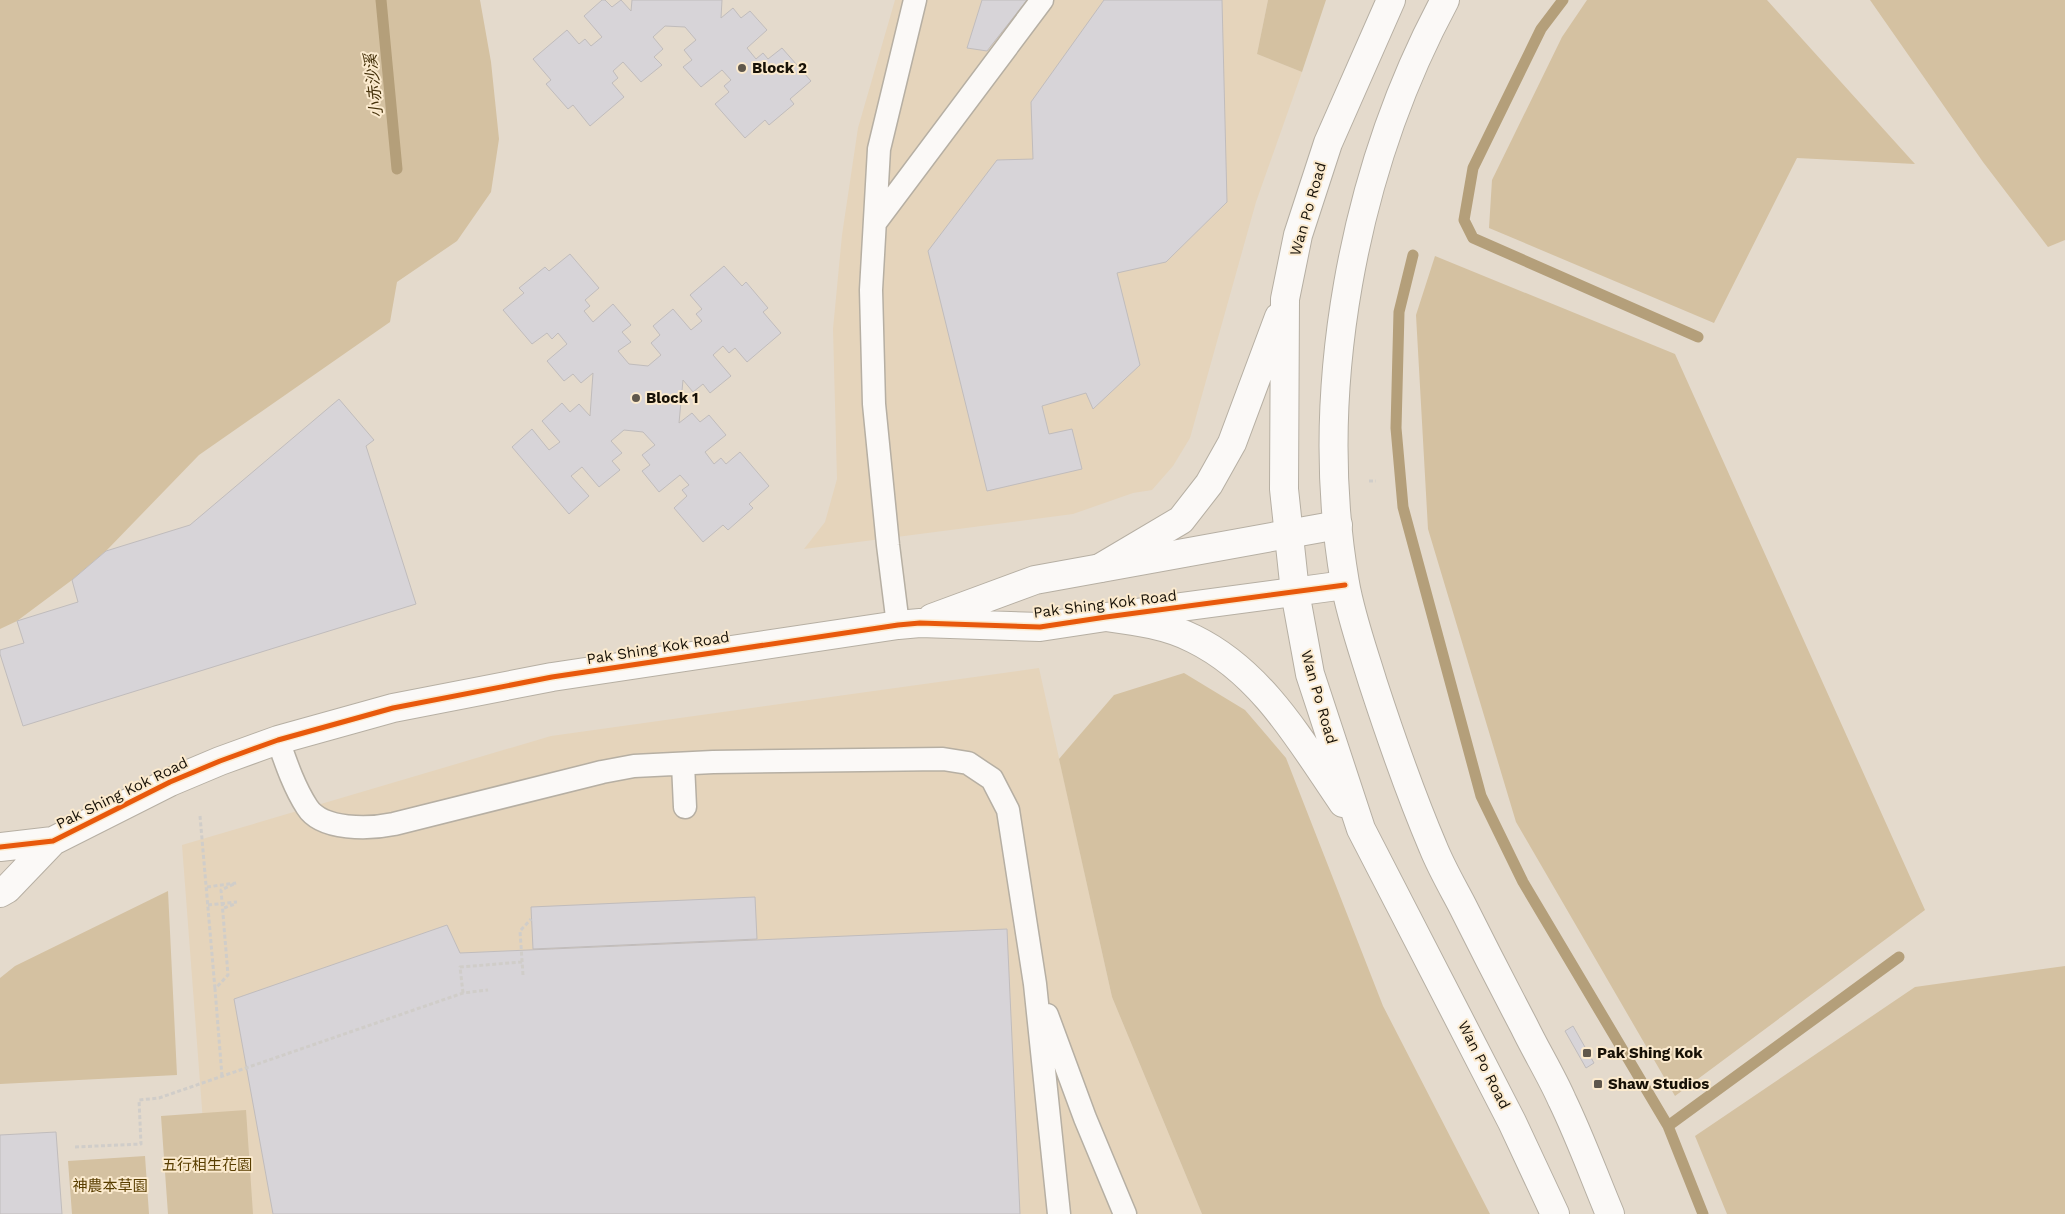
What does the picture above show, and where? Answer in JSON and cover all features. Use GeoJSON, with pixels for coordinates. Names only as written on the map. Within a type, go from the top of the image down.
{"type":"FeatureCollection","features":[{"type":"Feature","properties":{"kind":"main road","name":"Wan Po Road"},"geometry":{"type":"LineString","coordinates":[[1391,0],[1328,143],[1298,234],[1285,299],[1284,488],[1295,592],[1310,674],[1361,829],[1512,1122],[1555,1214]]}},
{"type":"Feature","properties":{"kind":"main road"},"geometry":{"type":"LineString","coordinates":[[1445,0],[1416,61],[1392,120],[1375,173],[1356,247],[1343,315],[1337,361],[1334,421],[1334,484],[1345,585],[1362,649],[1388,730],[1434,849],[1563,1101],[1610,1214]]}},
{"type":"Feature","properties":{"kind":"main road"},"geometry":{"type":"LineString","coordinates":[[1100,568],[1181,520],[1209,484],[1232,443],[1285,299]]}},
{"type":"Feature","properties":{"kind":"main road","name":"Pak Shing Kok Road"},"geometry":{"type":"LineString","coordinates":[[909,624],[1035,580],[1338,525]]}},
{"type":"Feature","properties":{"kind":"main road","name":"Pak Shing Kok Road"},"geometry":{"type":"LineString","coordinates":[[0,847],[53,840],[170,782],[283,738],[393,708],[552,677],[909,624],[1040,627],[1106,616],[1345,585]]}},
{"type":"Feature","properties":{"kind":"main road"},"geometry":{"type":"LineString","coordinates":[[1106,616],[1139,621],[1193,638],[1222,654],[1244,672],[1261,688],[1361,829]]}},
{"type":"Feature","properties":{"kind":"main road","name":"Pak Shing Kok Road"},"geometry":{"type":"LineString","coordinates":[[0,893],[7,889],[53,840]]}},
{"type":"Feature","properties":{"kind":"lane"},"geometry":{"type":"LineString","coordinates":[[909,624],[888,545],[874,404],[872,290],[879,149],[915,0]]}},
{"type":"Feature","properties":{"kind":"lane"},"geometry":{"type":"LineString","coordinates":[[875,222],[1042,0]]}},
{"type":"Feature","properties":{"kind":"lane"},"geometry":{"type":"LineString","coordinates":[[283,738],[294,786],[302,795],[307,808],[326,820],[358,828],[376,828],[602,772],[634,766],[943,759],[968,763],[992,779],[1008,810],[1035,984],[1059,1214]]}},
{"type":"Feature","properties":{"kind":"lane"},"geometry":{"type":"LineString","coordinates":[[683,764],[685,808]]}},
{"type":"Feature","properties":{"kind":"lane"},"geometry":{"type":"LineString","coordinates":[[1035,984],[1084,1118],[1125,1214]]}},
{"type":"Feature","properties":{"kind":"path"},"geometry":{"type":"LineString","coordinates":[[200,816],[222,1076]]}},
{"type":"Feature","properties":{"kind":"path"},"geometry":{"type":"LineString","coordinates":[[207,887],[236,883],[221,890],[224,908],[228,975],[215,989]]}},
{"type":"Feature","properties":{"kind":"path"},"geometry":{"type":"LineString","coordinates":[[208,905],[238,902],[224,908]]}},
{"type":"Feature","properties":{"kind":"path"},"geometry":{"type":"LineString","coordinates":[[523,975],[520,931],[531,919]]}},
{"type":"Feature","properties":{"kind":"path"},"geometry":{"type":"LineString","coordinates":[[463,993],[460,968],[522,962]]}},
{"type":"Feature","properties":{"kind":"path"},"geometry":{"type":"LineString","coordinates":[[75,1148],[141,1144],[139,1100],[159,1098],[463,993],[488,990]]}},
{"type":"Feature","properties":{"kind":"shaded area"},"geometry":{"type":"Polygon","coordinates":[[[895,0],[1268,0],[1257,54],[1302,72],[1256,202],[1190,438],[1173,466],[1152,490],[1133,493],[1073,514],[804,549],[825,522],[837,479],[833,329],[842,235],[858,128],[895,0]]]}},
{"type":"Feature","properties":{"kind":"shaded area"},"geometry":{"type":"Polygon","coordinates":[[[1039,668],[1112,997],[1202,1214],[210,1214],[182,845],[551,736],[1039,668]]]}},
{"type":"Feature","properties":{"kind":"green space"},"geometry":{"type":"Polygon","coordinates":[[[0,0],[480,0],[491,62],[499,139],[491,192],[457,241],[397,282],[390,322],[199,455],[106,551],[72,580],[17,621],[0,629],[0,0]]]}},
{"type":"Feature","properties":{"kind":"green space"},"geometry":{"type":"Polygon","coordinates":[[[1268,0],[1326,0],[1302,72],[1257,54],[1268,0]]]}},
{"type":"Feature","properties":{"kind":"green space"},"geometry":{"type":"Polygon","coordinates":[[[1587,0],[1767,0],[1915,164],[1797,158],[1714,323],[1489,228],[1492,180],[1562,37],[1587,0]]]}},
{"type":"Feature","properties":{"kind":"green space"},"geometry":{"type":"Polygon","coordinates":[[[1870,0],[2065,0],[2065,240],[2048,247],[1983,162],[1870,0]]]}},
{"type":"Feature","properties":{"kind":"green space"},"geometry":{"type":"Polygon","coordinates":[[[1435,256],[1675,354],[1925,910],[1675,1096],[1516,822],[1428,529],[1416,315],[1435,256]]]}},
{"type":"Feature","properties":{"kind":"green space"},"geometry":{"type":"Polygon","coordinates":[[[1184,673],[1245,710],[1286,758],[1383,1006],[1490,1214],[1202,1214],[1112,997],[1059,759],[1114,695],[1184,673]]]}},
{"type":"Feature","properties":{"kind":"green space"},"geometry":{"type":"Polygon","coordinates":[[[168,891],[177,1075],[0,1084],[0,978],[15,966],[168,891]]]}},
{"type":"Feature","properties":{"kind":"green space"},"geometry":{"type":"Polygon","coordinates":[[[2065,966],[2065,1214],[1727,1214],[1695,1136],[1915,987],[2065,966]]]}},
{"type":"Feature","properties":{"kind":"green space","name":"五行相生花園"},"geometry":{"type":"Polygon","coordinates":[[[246,1110],[253,1214],[168,1214],[161,1116],[246,1110]]]}},
{"type":"Feature","properties":{"kind":"green space","name":"神農本草園"},"geometry":{"type":"Polygon","coordinates":[[[145,1156],[149,1214],[72,1214],[68,1161],[145,1156]]]}},
{"type":"Feature","properties":{"kind":"building","name":"Block 2"},"geometry":{"type":"Polygon","coordinates":[[[602,0],[605,0],[612,7],[621,0],[631,11],[632,0],[722,0],[721,18],[733,8],[741,18],[750,11],[767,30],[747,48],[756,59],[763,53],[768,59],[782,48],[811,81],[790,99],[794,104],[769,125],[765,120],[745,138],[715,104],[729,92],[724,86],[731,80],[722,70],[701,87],[683,67],[692,60],[684,50],[696,40],[685,27],[665,26],[653,37],[663,49],[654,57],[662,65],[641,82],[623,62],[613,71],[618,78],[612,83],[624,97],[590,126],[573,105],[568,109],[546,84],[551,80],[533,59],[567,30],[579,44],[585,39],[591,46],[602,37],[584,16],[602,0]]]}},
{"type":"Feature","properties":{"kind":"building"},"geometry":{"type":"Polygon","coordinates":[[[982,0],[1027,0],[987,51],[967,48],[982,0]]]}},
{"type":"Feature","properties":{"kind":"building"},"geometry":{"type":"Polygon","coordinates":[[[1104,0],[1222,0],[1227,202],[1166,262],[1117,273],[1140,365],[1093,409],[1086,393],[1042,406],[1049,434],[1072,429],[1082,469],[987,491],[928,251],[997,160],[1033,159],[1031,102],[1104,0]]]}},
{"type":"Feature","properties":{"kind":"building","name":"Block 1"},"geometry":{"type":"Polygon","coordinates":[[[570,254],[599,288],[585,300],[590,306],[584,311],[593,322],[613,304],[631,325],[622,332],[631,342],[618,351],[629,364],[648,366],[661,355],[651,343],[660,335],[653,326],[673,309],[691,330],[702,321],[696,314],[702,309],[690,295],[724,266],[742,286],[746,282],[768,308],[763,312],[781,333],[747,362],[735,348],[729,353],[723,346],[713,355],[731,376],[710,393],[703,384],[693,392],[683,380],[679,423],[692,413],[700,422],[709,415],[726,435],[705,452],[714,464],[721,458],[726,464],[740,452],[769,486],[749,504],[753,508],[728,530],[723,525],[703,542],[674,508],[687,496],[682,490],[689,485],[680,475],[659,492],[642,471],[650,465],[642,455],[655,445],[643,432],[624,430],[611,441],[622,453],[612,461],[620,470],[599,487],[582,467],[571,476],[589,496],[569,514],[512,447],[532,429],[549,450],[560,442],[542,421],[562,403],[570,412],[579,404],[590,416],[593,373],[581,383],[573,374],[564,381],[547,361],[567,344],[558,333],[552,339],[547,333],[532,344],[503,310],[524,293],[519,288],[545,267],[549,271],[570,254]]]}},
{"type":"Feature","properties":{"kind":"building"},"geometry":{"type":"Polygon","coordinates":[[[339,399],[374,440],[366,446],[416,604],[23,726],[0,654],[0,650],[24,643],[17,621],[78,602],[72,580],[106,551],[190,525],[339,399]]]}},
{"type":"Feature","properties":{"kind":"building"},"geometry":{"type":"Polygon","coordinates":[[[755,897],[757,939],[533,949],[531,907],[755,897]]]}},
{"type":"Feature","properties":{"kind":"building"},"geometry":{"type":"Polygon","coordinates":[[[447,925],[460,953],[1007,929],[1020,1214],[273,1214],[234,999],[447,925]]]}},
{"type":"Feature","properties":{"kind":"building"},"geometry":{"type":"Polygon","coordinates":[[[1573,1026],[1594,1063],[1586,1068],[1565,1031],[1573,1026]]]}},
{"type":"Feature","properties":{"kind":"building"},"geometry":{"type":"Polygon","coordinates":[[[56,1132],[62,1214],[0,1214],[0,1135],[56,1132]]]}},
{"type":"Feature","properties":{"kind":"waterway","name":"小赤沙溪"},"geometry":{"type":"LineString","coordinates":[[381,0],[397,169]]}},
{"type":"Feature","properties":{"kind":"waterway"},"geometry":{"type":"LineString","coordinates":[[1563,0],[1541,29],[1473,168],[1464,220],[1473,238],[1698,337]]}},
{"type":"Feature","properties":{"kind":"waterway"},"geometry":{"type":"LineString","coordinates":[[1413,255],[1399,312],[1396,428],[1403,507],[1481,796],[1523,882],[1668,1126],[1703,1214]]}},
{"type":"Feature","properties":{"kind":"waterway"},"geometry":{"type":"LineString","coordinates":[[1668,1126],[1899,957]]}},
{"type":"Feature","properties":{"kind":"cycle path"},"geometry":{"type":"LineString","coordinates":[[0,847],[53,841],[170,782],[278,740],[393,708],[552,677],[898,625],[920,623],[1040,627],[1345,585]]}},
{"type":"Feature","properties":{"kind":"place","name":"Block 2"},"geometry":{"type":"Point","coordinates":[742,68]}},
{"type":"Feature","properties":{"kind":"place","name":"Block 1"},"geometry":{"type":"Point","coordinates":[636,398]}},
{"type":"Feature","properties":{"kind":"place","name":"Pak Shing Kok"},"geometry":{"type":"Point","coordinates":[1587,1053]}},
{"type":"Feature","properties":{"kind":"place","name":"Shaw Studios"},"geometry":{"type":"Point","coordinates":[1598,1084]}}]}
